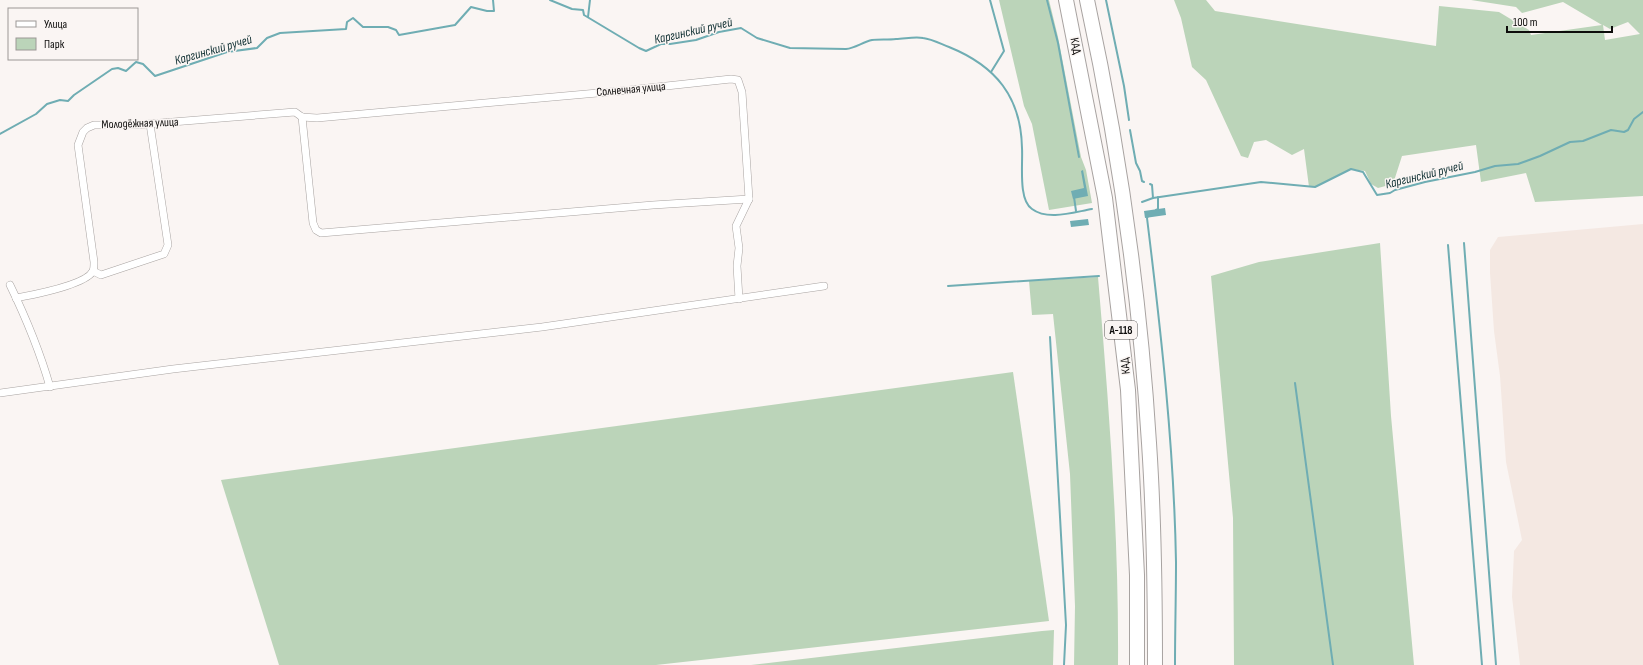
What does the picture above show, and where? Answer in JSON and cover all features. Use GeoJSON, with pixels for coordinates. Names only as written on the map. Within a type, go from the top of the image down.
{"type":"FeatureCollection","features":[{"type":"Feature","properties":{"kind":"highway","name":"КАД"},"geometry":{"type":"LineString","coordinates":[[1066,0],[1105,198],[1128,390],[1137,575],[1137,665]]}},
{"type":"Feature","properties":{"kind":"highway","name":"КАД"},"geometry":{"type":"LineString","coordinates":[[1087,0],[1099,55],[1122,194],[1136,298],[1150,449],[1155,576],[1155,665]]}},
{"type":"Feature","properties":{"kind":"street","name":"Солнечная улица"},"geometry":{"type":"LineString","coordinates":[[302,117],[317,118],[620,91],[731,79],[738,80],[742,92],[749,199]]}},
{"type":"Feature","properties":{"kind":"street","name":"Молодёжная улица"},"geometry":{"type":"LineString","coordinates":[[93,271],[94,262],[78,145],[86,128],[94,125],[150,124],[295,112],[302,117]]}},
{"type":"Feature","properties":{"kind":"street"},"geometry":{"type":"LineString","coordinates":[[302,117],[313,223],[316,230],[321,233],[646,205],[749,199],[748,204],[739,217],[736,226],[740,248],[737,266],[739,299]]}},
{"type":"Feature","properties":{"kind":"street"},"geometry":{"type":"LineString","coordinates":[[16,298],[66,287],[88,276],[93,271],[101,275],[164,254],[168,245],[150,124]]}},
{"type":"Feature","properties":{"kind":"street"},"geometry":{"type":"LineString","coordinates":[[10,285],[44,365],[50,387]]}},
{"type":"Feature","properties":{"kind":"street"},"geometry":{"type":"LineString","coordinates":[[0,393],[173,370],[542,327],[824,286]]}},
{"type":"Feature","properties":{"kind":"shaded area"},"geometry":{"type":"Polygon","coordinates":[[[1643,224],[1643,665],[1520,665],[1512,597],[1514,551],[1522,540],[1506,462],[1500,376],[1494,331],[1490,250],[1498,237],[1643,224]]]}},
{"type":"Feature","properties":{"kind":"green space"},"geometry":{"type":"Polygon","coordinates":[[[999,0],[1049,0],[1058,37],[1081,157],[1086,170],[1092,203],[1049,210],[1032,124],[1024,106],[999,0]]]}},
{"type":"Feature","properties":{"kind":"green space"},"geometry":{"type":"Polygon","coordinates":[[[1174,0],[1206,0],[1215,11],[1436,46],[1439,6],[1499,12],[1529,30],[1531,35],[1602,25],[1563,2],[1522,13],[1516,7],[1471,0],[1643,0],[1643,196],[1535,202],[1526,173],[1481,182],[1476,145],[1402,156],[1393,184],[1378,188],[1371,184],[1365,171],[1351,169],[1315,187],[1309,187],[1304,149],[1292,155],[1266,140],[1254,142],[1248,158],[1241,156],[1206,80],[1192,67],[1181,18],[1174,0]],[[1628,22],[1610,29],[1603,25],[1605,40],[1640,34],[1628,22]]]}},
{"type":"Feature","properties":{"kind":"green space"},"geometry":{"type":"Polygon","coordinates":[[[1380,243],[1391,416],[1414,665],[1234,665],[1233,518],[1211,276],[1259,262],[1380,243]]]}},
{"type":"Feature","properties":{"kind":"green space"},"geometry":{"type":"Polygon","coordinates":[[[1098,277],[1115,520],[1118,665],[1074,665],[1075,606],[1070,474],[1053,314],[1032,315],[1029,281],[1098,277]]]}},
{"type":"Feature","properties":{"kind":"green space"},"geometry":{"type":"Polygon","coordinates":[[[1013,372],[1049,621],[656,665],[279,665],[221,480],[1013,372]]]}},
{"type":"Feature","properties":{"kind":"green space"},"geometry":{"type":"Polygon","coordinates":[[[1054,630],[1053,665],[751,665],[1042,631],[1054,630]]]}},
{"type":"Feature","properties":{"kind":"water"},"geometry":{"type":"Polygon","coordinates":[[[1083,170],[1088,196],[1073,199],[1071,191],[1084,188],[1081,171],[1083,170]]]}},
{"type":"Feature","properties":{"kind":"water"},"geometry":{"type":"Polygon","coordinates":[[[1165,208],[1166,215],[1145,218],[1144,211],[1165,208]]]}},
{"type":"Feature","properties":{"kind":"water"},"geometry":{"type":"Polygon","coordinates":[[[1088,219],[1089,225],[1071,227],[1070,221],[1088,219]]]}},
{"type":"Feature","properties":{"kind":"waterway","name":"Каргинский ручей"},"geometry":{"type":"LineString","coordinates":[[0,134],[36,114],[47,104],[60,100],[68,101],[74,95],[112,69],[118,68],[126,71],[136,62],[143,64],[155,76],[227,52],[257,48],[267,38],[280,33],[346,29],[347,22],[353,18],[363,27],[388,27],[396,30],[399,35],[455,25],[471,7],[494,11],[493,0]]}},
{"type":"Feature","properties":{"kind":"waterway","name":"Каргинский ручей"},"geometry":{"type":"LineString","coordinates":[[550,0],[572,9],[583,10],[584,15],[646,51],[661,44],[696,40],[719,32],[741,28],[757,38],[790,48],[846,49],[872,40],[913,37],[920,37],[949,47],[966,55],[992,74],[1003,86],[1011,99],[1017,113],[1021,130],[1023,190],[1025,198],[1032,209],[1038,213],[1053,215],[1061,215],[1092,209]]}},
{"type":"Feature","properties":{"kind":"waterway"},"geometry":{"type":"LineString","coordinates":[[588,17],[590,0]]}},
{"type":"Feature","properties":{"kind":"waterway"},"geometry":{"type":"LineString","coordinates":[[990,0],[1004,51],[991,72]]}},
{"type":"Feature","properties":{"kind":"waterway"},"geometry":{"type":"LineString","coordinates":[[1047,0],[1058,43],[1079,157]]}},
{"type":"Feature","properties":{"kind":"waterway"},"geometry":{"type":"LineString","coordinates":[[1106,0],[1124,86],[1129,120]]}},
{"type":"Feature","properties":{"kind":"waterway","name":"Каргинский ручей"},"geometry":{"type":"LineString","coordinates":[[1142,202],[1153,198],[1261,182],[1315,187],[1351,169],[1363,172],[1377,195],[1390,193],[1395,190],[1425,182],[1475,172],[1495,166],[1518,164],[1540,156],[1570,142],[1583,141],[1611,130],[1624,132],[1628,130],[1634,119],[1643,112]]}},
{"type":"Feature","properties":{"kind":"waterway"},"geometry":{"type":"LineString","coordinates":[[1130,130],[1136,163],[1140,171],[1142,181],[1144,182]]}},
{"type":"Feature","properties":{"kind":"waterway"},"geometry":{"type":"LineString","coordinates":[[1150,184],[1152,185],[1153,198]]}},
{"type":"Feature","properties":{"kind":"waterway"},"geometry":{"type":"LineString","coordinates":[[1074,197],[1076,211]]}},
{"type":"Feature","properties":{"kind":"waterway"},"geometry":{"type":"LineString","coordinates":[[1156,210],[1158,209],[1158,197]]}},
{"type":"Feature","properties":{"kind":"waterway"},"geometry":{"type":"LineString","coordinates":[[1148,216],[1147,218],[1166,390],[1173,476],[1176,562],[1175,665]]}},
{"type":"Feature","properties":{"kind":"waterway"},"geometry":{"type":"LineString","coordinates":[[1464,243],[1496,665]]}},
{"type":"Feature","properties":{"kind":"waterway"},"geometry":{"type":"LineString","coordinates":[[1448,245],[1482,665]]}},
{"type":"Feature","properties":{"kind":"waterway"},"geometry":{"type":"LineString","coordinates":[[948,286],[1099,276]]}},
{"type":"Feature","properties":{"kind":"waterway"},"geometry":{"type":"LineString","coordinates":[[1050,337],[1066,625],[1064,665]]}},
{"type":"Feature","properties":{"kind":"waterway"},"geometry":{"type":"LineString","coordinates":[[1295,383],[1333,665]]}}]}
